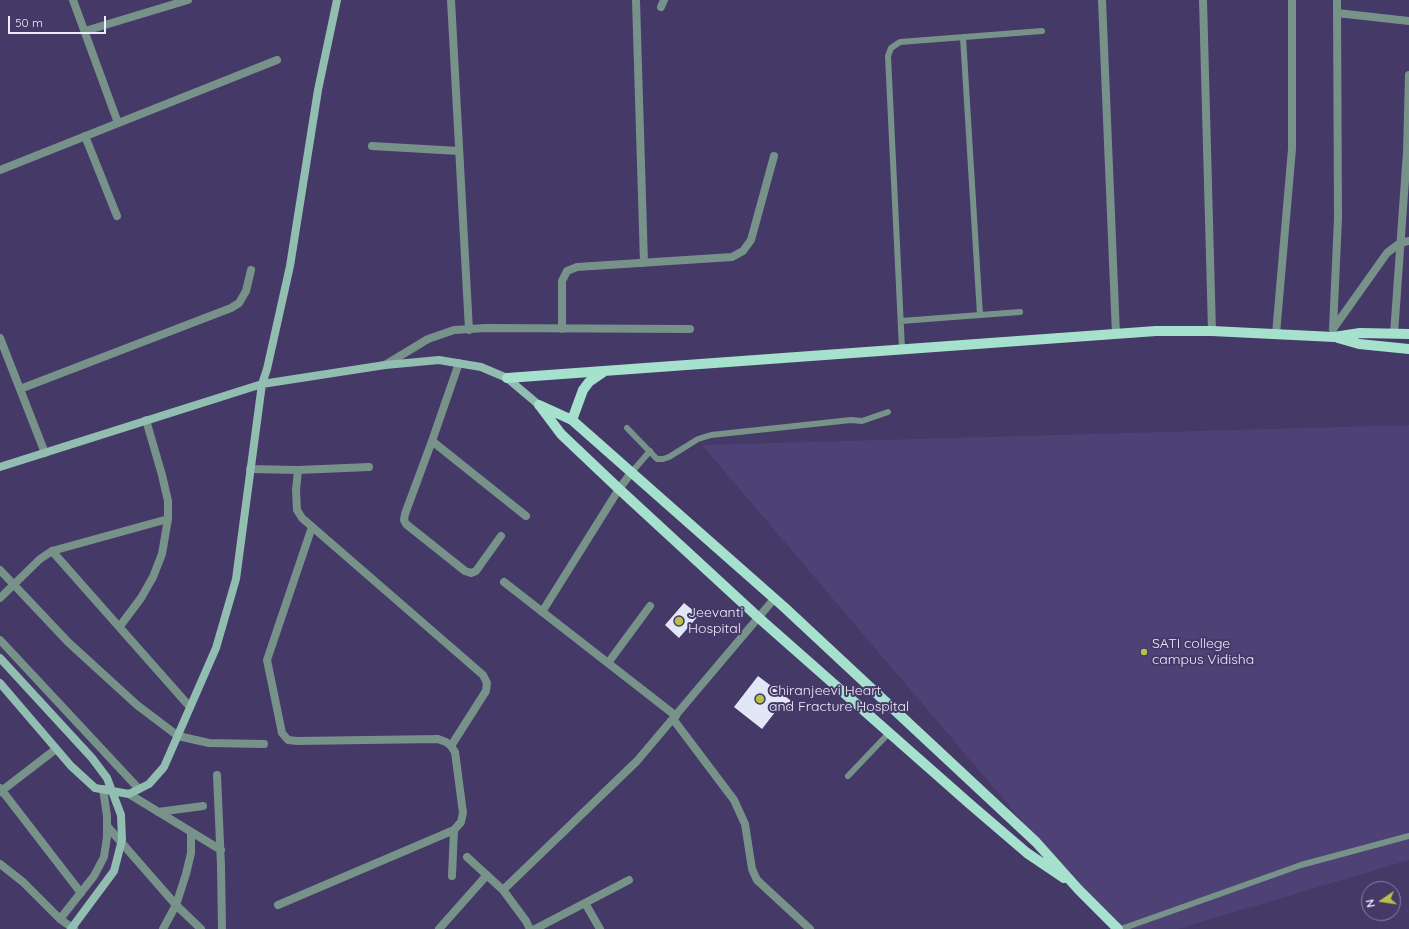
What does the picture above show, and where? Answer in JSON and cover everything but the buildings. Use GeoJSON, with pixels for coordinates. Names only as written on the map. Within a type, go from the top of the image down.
{"type":"FeatureCollection","features":[{"type":"Feature","properties":{"kind":"main road"},"geometry":{"type":"LineString","coordinates":[[0,683],[71,766],[95,788],[129,794],[148,784],[164,767],[216,648],[236,579],[262,384],[267,369],[290,266],[318,90],[337,0]]}},
{"type":"Feature","properties":{"kind":"main road"},"geometry":{"type":"LineString","coordinates":[[507,378],[1156,331],[1212,331],[1276,334],[1409,334]]}},
{"type":"Feature","properties":{"kind":"main road"},"geometry":{"type":"LineString","coordinates":[[1332,334],[1359,344],[1409,349]]}},
{"type":"Feature","properties":{"kind":"main road"},"geometry":{"type":"LineString","coordinates":[[0,467],[262,384],[385,365],[440,360],[481,367],[507,378],[539,404],[572,420],[774,599],[1036,842],[1078,889],[1118,929]]}},
{"type":"Feature","properties":{"kind":"main road"},"geometry":{"type":"LineString","coordinates":[[572,420],[583,390],[589,382],[605,371]]}},
{"type":"Feature","properties":{"kind":"main road"},"geometry":{"type":"LineString","coordinates":[[539,404],[561,434],[760,618],[971,805],[1028,853],[1078,889]]}},
{"type":"Feature","properties":{"kind":"main road"},"geometry":{"type":"LineString","coordinates":[[0,658],[92,758],[107,778],[121,816],[122,840],[114,871],[73,929]]}},
{"type":"Feature","properties":{"kind":"street"},"geometry":{"type":"LineString","coordinates":[[73,0],[118,123]]}},
{"type":"Feature","properties":{"kind":"street"},"geometry":{"type":"LineString","coordinates":[[84,31],[188,0]]}},
{"type":"Feature","properties":{"kind":"street"},"geometry":{"type":"LineString","coordinates":[[451,0],[469,330]]}},
{"type":"Feature","properties":{"kind":"street"},"geometry":{"type":"LineString","coordinates":[[636,0],[644,263]]}},
{"type":"Feature","properties":{"kind":"street"},"geometry":{"type":"LineString","coordinates":[[1102,0],[1116,334]]}},
{"type":"Feature","properties":{"kind":"street"},"geometry":{"type":"LineString","coordinates":[[1203,0],[1212,331]]}},
{"type":"Feature","properties":{"kind":"street"},"geometry":{"type":"LineString","coordinates":[[1276,334],[1292,149],[1292,0]]}},
{"type":"Feature","properties":{"kind":"street"},"geometry":{"type":"LineString","coordinates":[[1332,334],[1338,219],[1337,0]]}},
{"type":"Feature","properties":{"kind":"street"},"geometry":{"type":"LineString","coordinates":[[1337,13],[1409,21]]}},
{"type":"Feature","properties":{"kind":"street"},"geometry":{"type":"LineString","coordinates":[[0,170],[277,60]]}},
{"type":"Feature","properties":{"kind":"street"},"geometry":{"type":"LineString","coordinates":[[1394,334],[1407,152],[1409,75]]}},
{"type":"Feature","properties":{"kind":"street"},"geometry":{"type":"LineString","coordinates":[[85,136],[117,216]]}},
{"type":"Feature","properties":{"kind":"street"},"geometry":{"type":"LineString","coordinates":[[372,146],[459,151]]}},
{"type":"Feature","properties":{"kind":"street"},"geometry":{"type":"LineString","coordinates":[[562,329],[562,281],[567,271],[577,267],[732,257],[743,251],[751,240],[774,156]]}},
{"type":"Feature","properties":{"kind":"street"},"geometry":{"type":"LineString","coordinates":[[1332,334],[1387,253],[1400,243],[1409,241]]}},
{"type":"Feature","properties":{"kind":"street"},"geometry":{"type":"LineString","coordinates":[[20,389],[231,308],[239,303],[246,291],[251,270]]}},
{"type":"Feature","properties":{"kind":"street"},"geometry":{"type":"LineString","coordinates":[[385,365],[428,339],[454,330],[690,329]]}},
{"type":"Feature","properties":{"kind":"street"},"geometry":{"type":"LineString","coordinates":[[0,338],[45,453]]}},
{"type":"Feature","properties":{"kind":"street"},"geometry":{"type":"LineString","coordinates":[[459,363],[404,520],[406,524],[465,571],[471,573],[476,571],[501,536]]}},
{"type":"Feature","properties":{"kind":"street"},"geometry":{"type":"LineString","coordinates":[[120,626],[141,598],[153,577],[162,554],[168,519],[168,501],[146,420]]}},
{"type":"Feature","properties":{"kind":"street"},"geometry":{"type":"LineString","coordinates":[[432,441],[526,516]]}},
{"type":"Feature","properties":{"kind":"street"},"geometry":{"type":"LineString","coordinates":[[250,469],[298,470],[369,467]]}},
{"type":"Feature","properties":{"kind":"street"},"geometry":{"type":"LineString","coordinates":[[298,470],[296,490],[297,510],[302,518],[483,675],[487,683],[486,690],[451,746]]}},
{"type":"Feature","properties":{"kind":"street"},"geometry":{"type":"LineString","coordinates":[[542,612],[619,489],[631,473]]}},
{"type":"Feature","properties":{"kind":"street"},"geometry":{"type":"LineString","coordinates":[[0,598],[40,559],[52,551],[168,519]]}},
{"type":"Feature","properties":{"kind":"street"},"geometry":{"type":"LineString","coordinates":[[278,905],[454,830],[461,822],[463,813],[455,752],[446,742],[438,740],[297,742],[288,740],[282,734],[267,660],[312,527]]}},
{"type":"Feature","properties":{"kind":"street"},"geometry":{"type":"LineString","coordinates":[[52,551],[120,626],[190,707]]}},
{"type":"Feature","properties":{"kind":"street"},"geometry":{"type":"LineString","coordinates":[[0,570],[68,642],[137,705],[178,736],[209,743],[264,744]]}},
{"type":"Feature","properties":{"kind":"street"},"geometry":{"type":"LineString","coordinates":[[504,582],[608,663],[674,718],[734,800],[745,824],[752,869],[757,880],[810,929]]}},
{"type":"Feature","properties":{"kind":"street"},"geometry":{"type":"LineString","coordinates":[[503,890],[637,761],[760,618],[774,599]]}},
{"type":"Feature","properties":{"kind":"street"},"geometry":{"type":"LineString","coordinates":[[608,663],[650,606]]}},
{"type":"Feature","properties":{"kind":"street"},"geometry":{"type":"LineString","coordinates":[[0,640],[139,789]]}},
{"type":"Feature","properties":{"kind":"street"},"geometry":{"type":"LineString","coordinates":[[56,749],[1,790],[80,893]]}},
{"type":"Feature","properties":{"kind":"street"},"geometry":{"type":"LineString","coordinates":[[217,775],[221,850],[222,929]]}},
{"type":"Feature","properties":{"kind":"street"},"geometry":{"type":"LineString","coordinates":[[60,919],[94,876],[104,857],[107,826],[103,789]]}},
{"type":"Feature","properties":{"kind":"street"},"geometry":{"type":"LineString","coordinates":[[129,794],[221,850]]}},
{"type":"Feature","properties":{"kind":"street"},"geometry":{"type":"LineString","coordinates":[[158,812],[203,806]]}},
{"type":"Feature","properties":{"kind":"street"},"geometry":{"type":"LineString","coordinates":[[107,826],[176,905],[201,929]]}},
{"type":"Feature","properties":{"kind":"street"},"geometry":{"type":"LineString","coordinates":[[452,876],[454,830]]}},
{"type":"Feature","properties":{"kind":"street"},"geometry":{"type":"LineString","coordinates":[[163,929],[176,905],[186,874],[191,853],[191,832]]}},
{"type":"Feature","properties":{"kind":"street"},"geometry":{"type":"LineString","coordinates":[[467,856],[503,890],[526,921],[530,929]]}},
{"type":"Feature","properties":{"kind":"street"},"geometry":{"type":"LineString","coordinates":[[0,864],[23,882],[60,919],[73,929]]}},
{"type":"Feature","properties":{"kind":"street"},"geometry":{"type":"LineString","coordinates":[[439,929],[487,875]]}},
{"type":"Feature","properties":{"kind":"street"},"geometry":{"type":"LineString","coordinates":[[535,929],[629,880]]}},
{"type":"Feature","properties":{"kind":"street"},"geometry":{"type":"LineString","coordinates":[[585,903],[600,929]]}},
{"type":"Feature","properties":{"kind":"lane"},"geometry":{"type":"LineString","coordinates":[[902,349],[888,56],[891,48],[900,42],[1042,31]]}},
{"type":"Feature","properties":{"kind":"lane"},"geometry":{"type":"LineString","coordinates":[[963,37],[980,315]]}},
{"type":"Feature","properties":{"kind":"lane"},"geometry":{"type":"LineString","coordinates":[[901,321],[1020,312]]}},
{"type":"Feature","properties":{"kind":"lane"},"geometry":{"type":"LineString","coordinates":[[627,428],[657,459],[663,459],[669,457],[698,439],[711,435],[851,420],[862,421],[888,412]]}},
{"type":"Feature","properties":{"kind":"lane"},"geometry":{"type":"LineString","coordinates":[[631,473],[650,451]]}},
{"type":"Feature","properties":{"kind":"lane"},"geometry":{"type":"LineString","coordinates":[[848,776],[889,732]]}},
{"type":"Feature","properties":{"kind":"lane"},"geometry":{"type":"LineString","coordinates":[[1121,929],[1301,865],[1409,836]]}},
{"type":"Feature","properties":{"kind":"shaded area","name":"SATI college campus Vidisha"},"geometry":{"type":"Polygon","coordinates":[[[1409,425],[1409,860],[1178,929],[1114,929],[702,445],[1409,425]]]}},
{"type":"Feature","properties":{"kind":"place","name":"Jeevanti Hospital"},"geometry":{"type":"Point","coordinates":[679,621]}},
{"type":"Feature","properties":{"kind":"place","name":"SATI college campus Vidisha"},"geometry":{"type":"Point","coordinates":[1144,652]}},
{"type":"Feature","properties":{"kind":"place","name":"Chiranjeevi Heart and Fracture Hospital"},"geometry":{"type":"Point","coordinates":[760,699]}}]}
